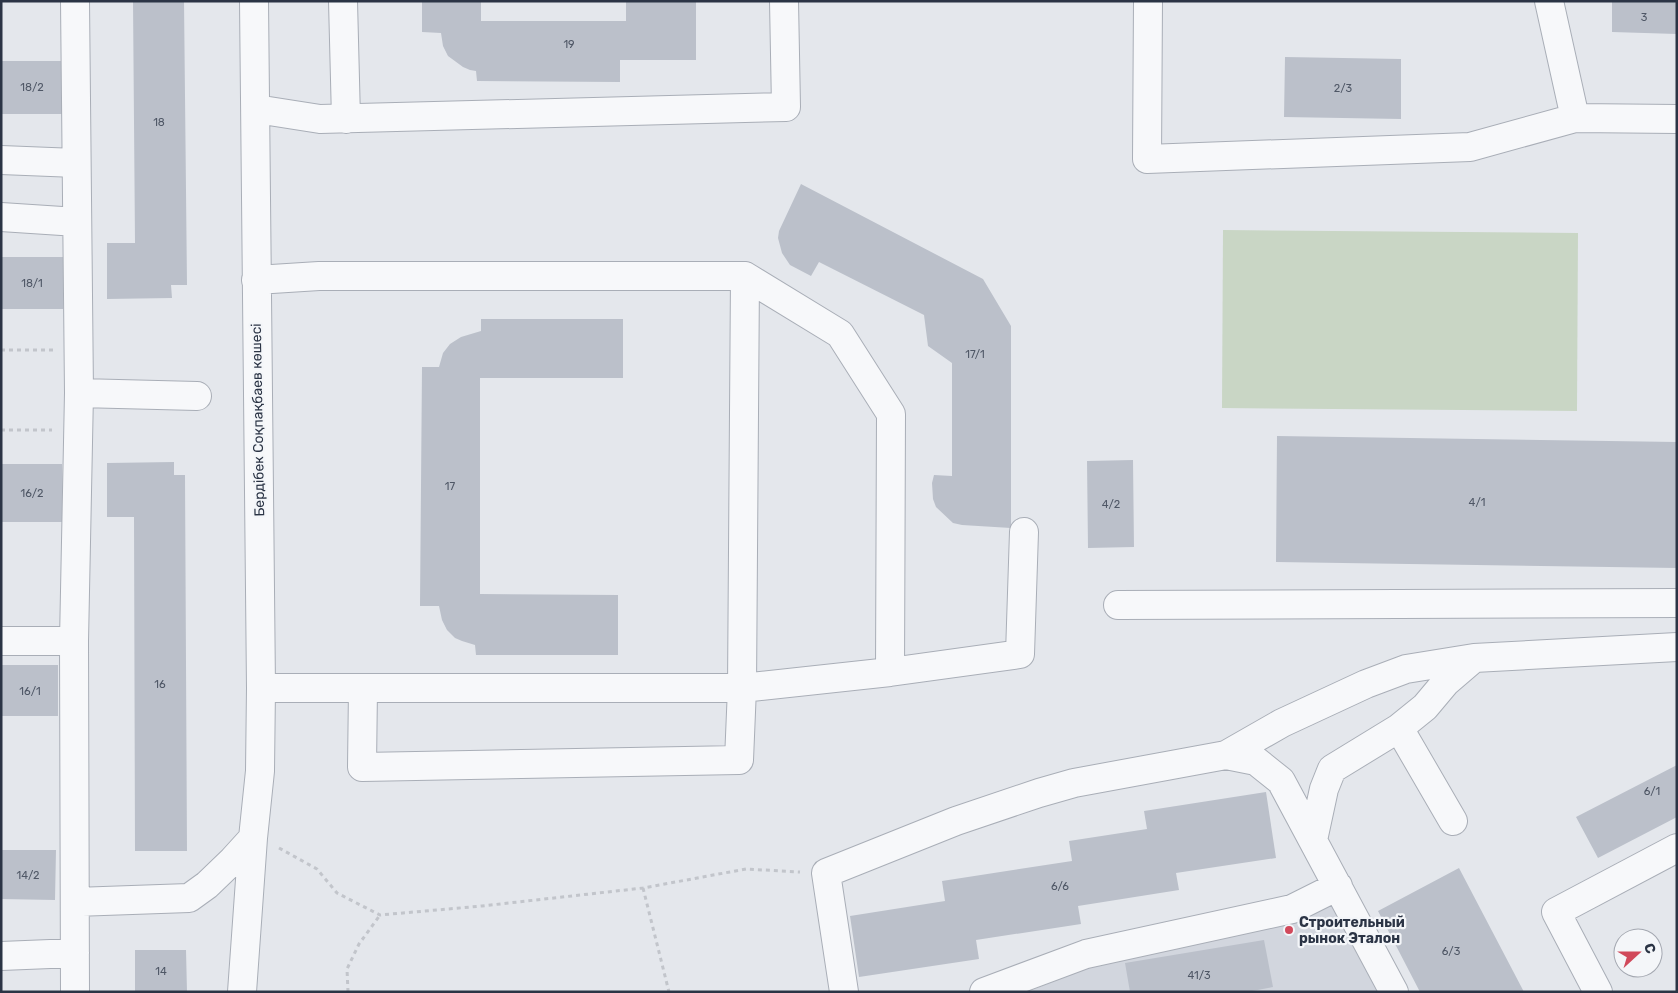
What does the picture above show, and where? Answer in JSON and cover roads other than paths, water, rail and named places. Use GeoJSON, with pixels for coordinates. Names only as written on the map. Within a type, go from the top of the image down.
{"type":"FeatureCollection","features":[{"type":"Feature","properties":{"kind":"street"},"geometry":{"type":"LineString","coordinates":[[75,1],[79,393],[74,641],[76,992]]}},
{"type":"Feature","properties":{"kind":"street","name":"Бердібек Соқпақбаев көшесі"},"geometry":{"type":"LineString","coordinates":[[242,992],[260,770],[261,688],[254,1]]}},
{"type":"Feature","properties":{"kind":"street"},"geometry":{"type":"LineString","coordinates":[[343,1],[346,119]]}},
{"type":"Feature","properties":{"kind":"street"},"geometry":{"type":"LineString","coordinates":[[256,110],[320,120],[786,107],[784,1]]}},
{"type":"Feature","properties":{"kind":"street"},"geometry":{"type":"LineString","coordinates":[[1148,1],[1147,159],[1470,147],[1574,118],[1677,119]]}},
{"type":"Feature","properties":{"kind":"street"},"geometry":{"type":"LineString","coordinates":[[1549,1],[1574,118]]}},
{"type":"Feature","properties":{"kind":"street"},"geometry":{"type":"LineString","coordinates":[[1,160],[76,163]]}},
{"type":"Feature","properties":{"kind":"street"},"geometry":{"type":"LineString","coordinates":[[1,217],[77,222]]}},
{"type":"Feature","properties":{"kind":"street"},"geometry":{"type":"LineString","coordinates":[[256,280],[319,276],[745,276],[840,334],[891,414],[890,672]]}},
{"type":"Feature","properties":{"kind":"street"},"geometry":{"type":"LineString","coordinates":[[363,689],[362,766],[739,760],[742,688],[745,276]]}},
{"type":"Feature","properties":{"kind":"street"},"geometry":{"type":"LineString","coordinates":[[79,393],[197,396]]}},
{"type":"Feature","properties":{"kind":"street"},"geometry":{"type":"LineString","coordinates":[[261,688],[742,688],[890,672],[1020,654],[1024,532]]}},
{"type":"Feature","properties":{"kind":"street"},"geometry":{"type":"LineString","coordinates":[[1118,605],[1677,603]]}},
{"type":"Feature","properties":{"kind":"street"},"geometry":{"type":"LineString","coordinates":[[1,641],[74,641]]}},
{"type":"Feature","properties":{"kind":"street"},"geometry":{"type":"LineString","coordinates":[[844,992],[826,873],[956,821],[1039,793],[1074,783],[1226,755],[1282,723],[1366,684],[1406,670],[1474,658],[1677,647]]}},
{"type":"Feature","properties":{"kind":"street"},"geometry":{"type":"LineString","coordinates":[[1313,840],[1324,788],[1332,769],[1399,728],[1425,707],[1446,682],[1474,658]]}},
{"type":"Feature","properties":{"kind":"street"},"geometry":{"type":"LineString","coordinates":[[1399,728],[1454,821]]}},
{"type":"Feature","properties":{"kind":"street"},"geometry":{"type":"LineString","coordinates":[[1226,755],[1256,760],[1281,780],[1394,992]]}},
{"type":"Feature","properties":{"kind":"street"},"geometry":{"type":"LineString","coordinates":[[75,902],[189,898],[207,885],[253,838]]}},
{"type":"Feature","properties":{"kind":"street"},"geometry":{"type":"LineString","coordinates":[[1598,992],[1556,912],[1677,848]]}},
{"type":"Feature","properties":{"kind":"street"},"geometry":{"type":"LineString","coordinates":[[984,992],[1086,954],[1292,909],[1338,886]]}},
{"type":"Feature","properties":{"kind":"street"},"geometry":{"type":"LineString","coordinates":[[1,956],[75,953]]}},
{"type":"Feature","properties":{"kind":"place","name":"Строительный рынок Эталон"},"geometry":{"type":"Point","coordinates":[1289,930]}}]}
